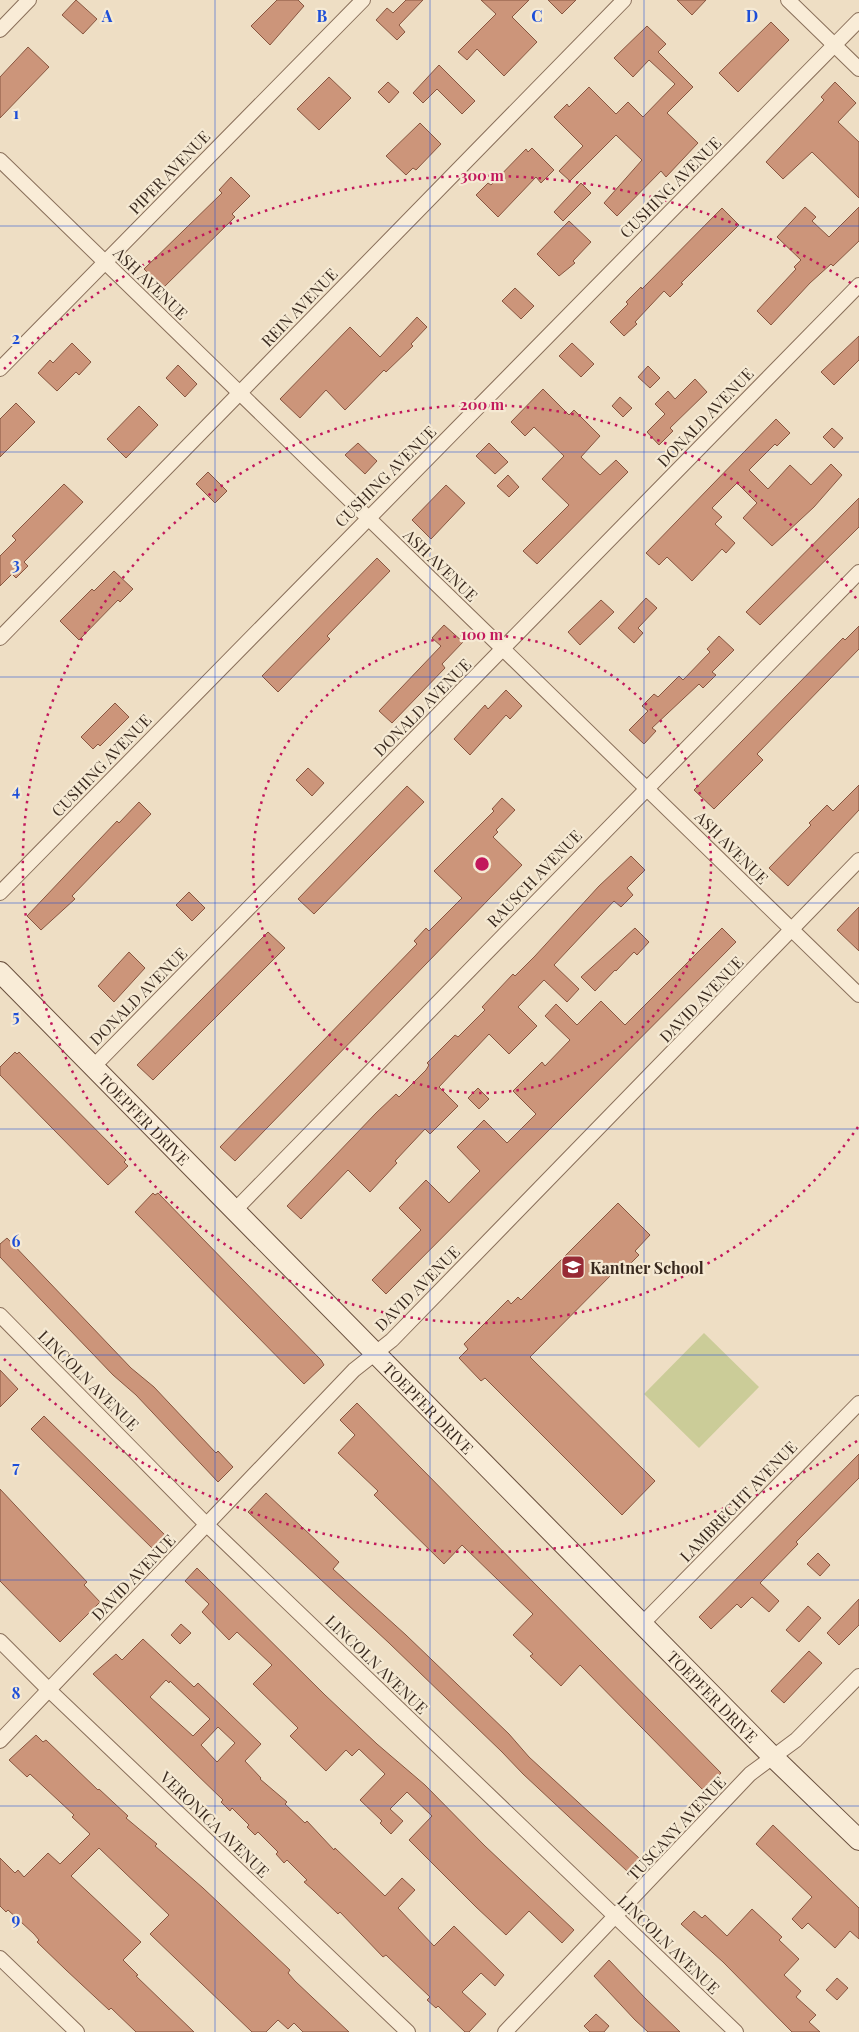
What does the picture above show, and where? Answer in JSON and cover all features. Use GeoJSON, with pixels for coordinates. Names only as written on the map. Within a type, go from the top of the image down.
{"type":"FeatureCollection","features":[{"type":"Feature","properties":{"kind":"street"},"geometry":{"type":"LineString","coordinates":[[0,30],[29,0]]}},
{"type":"Feature","properties":{"kind":"street","name":"PIPER AVENUE"},"geometry":{"type":"LineString","coordinates":[[0,369],[362,0]]}},
{"type":"Feature","properties":{"kind":"street","name":"REIN AVENUE"},"geometry":{"type":"LineString","coordinates":[[0,638],[624,0]]}},
{"type":"Feature","properties":{"kind":"street"},"geometry":{"type":"LineString","coordinates":[[788,0],[859,68]]}},
{"type":"Feature","properties":{"kind":"street","name":"CUSHING AVENUE"},"geometry":{"type":"LineString","coordinates":[[0,893],[859,20]]}},
{"type":"Feature","properties":{"kind":"street","name":"ASH AVENUE"},"geometry":{"type":"LineString","coordinates":[[0,160],[859,995]]}},
{"type":"Feature","properties":{"kind":"street","name":"DONALD AVENUE"},"geometry":{"type":"LineString","coordinates":[[93,1066],[859,285]]}},
{"type":"Feature","properties":{"kind":"street","name":"RAUSCH AVENUE"},"geometry":{"type":"LineString","coordinates":[[235,1210],[859,572]]}},
{"type":"Feature","properties":{"kind":"street","name":"DAVID AVENUE"},"geometry":{"type":"LineString","coordinates":[[0,1741],[354,1370],[376,1354],[859,860]]}},
{"type":"Feature","properties":{"kind":"street","name":"TOEPFER DRIVE"},"geometry":{"type":"LineString","coordinates":[[0,972],[773,1757],[859,1840]]}},
{"type":"Feature","properties":{"kind":"street","name":"LINCOLN AVENUE"},"geometry":{"type":"LineString","coordinates":[[0,1315],[206,1524],[736,2032]]}},
{"type":"Feature","properties":{"kind":"street","name":"LAMBRECHT AVENUE"},"geometry":{"type":"LineString","coordinates":[[642,1624],[859,1403]]}},
{"type":"Feature","properties":{"kind":"street","name":"VERONICA AVENUE"},"geometry":{"type":"LineString","coordinates":[[0,1640],[49,1690],[408,2032]]}},
{"type":"Feature","properties":{"kind":"street","name":"TUSCANY AVENUE"},"geometry":{"type":"LineString","coordinates":[[505,2032],[750,1774],[796,1740],[859,1676]]}},
{"type":"Feature","properties":{"kind":"street"},"geometry":{"type":"LineString","coordinates":[[0,1958],[78,2032]]}},
{"type":"Feature","properties":{"kind":"green space"},"geometry":{"type":"Polygon","coordinates":[[[704,1333],[759,1387],[699,1448],[644,1394],[704,1333]]]}},
{"type":"Feature","properties":{"kind":"building"},"geometry":{"type":"Polygon","coordinates":[[[76,0],[97,19],[83,34],[62,15],[76,0]]]}},
{"type":"Feature","properties":{"kind":"building"},"geometry":{"type":"Polygon","coordinates":[[[277,0],[298,0],[304,6],[270,45],[251,26],[277,0]]]}},
{"type":"Feature","properties":{"kind":"building"},"geometry":{"type":"Polygon","coordinates":[[[406,0],[423,0],[399,25],[405,32],[397,40],[376,20],[387,8],[393,13],[406,0]]]}},
{"type":"Feature","properties":{"kind":"building"},"geometry":{"type":"Polygon","coordinates":[[[481,0],[529,0],[512,17],[537,42],[504,76],[477,49],[467,60],[458,52],[496,14],[481,0]]]}},
{"type":"Feature","properties":{"kind":"building"},"geometry":{"type":"Polygon","coordinates":[[[548,0],[576,0],[562,14],[548,0]]]}},
{"type":"Feature","properties":{"kind":"building"},"geometry":{"type":"Polygon","coordinates":[[[677,0],[706,0],[692,15],[677,0]]]}},
{"type":"Feature","properties":{"kind":"building"},"geometry":{"type":"Polygon","coordinates":[[[771,22],[789,40],[738,92],[719,73],[771,22]]]}},
{"type":"Feature","properties":{"kind":"building"},"geometry":{"type":"Polygon","coordinates":[[[647,26],[666,44],[658,52],[693,87],[667,113],[698,143],[666,177],[661,171],[617,216],[604,203],[642,160],[616,135],[570,181],[559,171],[583,146],[554,117],[567,104],[569,107],[589,87],[616,114],[628,102],[643,117],[675,84],[649,60],[633,77],[614,58],[647,26]]]}},
{"type":"Feature","properties":{"kind":"building"},"geometry":{"type":"Polygon","coordinates":[[[28,47],[49,67],[0,118],[0,77],[28,47]]]}},
{"type":"Feature","properties":{"kind":"building"},"geometry":{"type":"Polygon","coordinates":[[[439,65],[475,101],[462,114],[437,89],[423,103],[413,93],[439,65]]]}},
{"type":"Feature","properties":{"kind":"building"},"geometry":{"type":"Polygon","coordinates":[[[329,77],[351,98],[319,130],[297,109],[329,77]]]}},
{"type":"Feature","properties":{"kind":"building"},"geometry":{"type":"Polygon","coordinates":[[[388,82],[399,92],[389,103],[378,92],[388,82]]]}},
{"type":"Feature","properties":{"kind":"building"},"geometry":{"type":"Polygon","coordinates":[[[835,82],[856,103],[838,122],[859,142],[859,198],[812,152],[783,179],[766,162],[824,100],[821,97],[835,82]]]}},
{"type":"Feature","properties":{"kind":"building"},"geometry":{"type":"Polygon","coordinates":[[[420,123],[441,144],[416,170],[413,168],[406,175],[386,156],[420,123]]]}},
{"type":"Feature","properties":{"kind":"building"},"geometry":{"type":"Polygon","coordinates":[[[532,148],[554,170],[541,183],[536,177],[498,217],[476,195],[488,183],[491,185],[526,149],[528,152],[532,148]]]}},
{"type":"Feature","properties":{"kind":"building"},"geometry":{"type":"Polygon","coordinates":[[[231,177],[250,196],[232,214],[235,217],[163,288],[144,269],[222,193],[219,190],[231,177]]]}},
{"type":"Feature","properties":{"kind":"building"},"geometry":{"type":"Polygon","coordinates":[[[581,183],[591,193],[563,221],[554,212],[581,183]]]}},
{"type":"Feature","properties":{"kind":"building"},"geometry":{"type":"Polygon","coordinates":[[[805,207],[816,217],[812,221],[829,237],[859,207],[859,241],[833,266],[831,264],[810,283],[771,325],[757,311],[796,269],[794,267],[801,260],[777,237],[805,207]]]}},
{"type":"Feature","properties":{"kind":"building"},"geometry":{"type":"Polygon","coordinates":[[[722,208],[739,225],[681,283],[683,284],[670,297],[664,291],[635,322],[637,324],[624,336],[610,322],[628,304],[626,302],[641,287],[642,289],[722,208]]]}},
{"type":"Feature","properties":{"kind":"building"},"geometry":{"type":"Polygon","coordinates":[[[569,221],[591,242],[573,261],[575,263],[559,276],[537,254],[569,221]]]}},
{"type":"Feature","properties":{"kind":"building"},"geometry":{"type":"Polygon","coordinates":[[[515,288],[534,306],[521,319],[502,301],[515,288]]]}},
{"type":"Feature","properties":{"kind":"building"},"geometry":{"type":"Polygon","coordinates":[[[417,317],[427,327],[411,344],[413,346],[386,372],[384,370],[345,410],[326,390],[300,418],[280,399],[350,327],[380,357],[417,317]]]}},
{"type":"Feature","properties":{"kind":"building"},"geometry":{"type":"Polygon","coordinates":[[[859,336],[859,360],[834,385],[821,372],[859,336]]]}},
{"type":"Feature","properties":{"kind":"building"},"geometry":{"type":"Polygon","coordinates":[[[72,343],[91,362],[79,375],[76,372],[57,391],[38,373],[50,360],[53,363],[72,343]]]}},
{"type":"Feature","properties":{"kind":"building"},"geometry":{"type":"Polygon","coordinates":[[[572,343],[594,364],[581,377],[559,356],[572,343]]]}},
{"type":"Feature","properties":{"kind":"building"},"geometry":{"type":"Polygon","coordinates":[[[178,365],[197,384],[185,397],[166,378],[178,365]]]}},
{"type":"Feature","properties":{"kind":"building"},"geometry":{"type":"Polygon","coordinates":[[[648,366],[660,378],[650,388],[638,377],[648,366]]]}},
{"type":"Feature","properties":{"kind":"building"},"geometry":{"type":"Polygon","coordinates":[[[695,379],[707,392],[670,428],[673,431],[659,445],[647,432],[665,414],[655,404],[668,391],[675,399],[695,379]]]}},
{"type":"Feature","properties":{"kind":"building"},"geometry":{"type":"Polygon","coordinates":[[[543,389],[569,415],[574,410],[600,436],[581,457],[600,475],[616,460],[628,472],[537,564],[523,551],[569,505],[542,479],[564,456],[534,427],[525,436],[511,422],[543,389]]]}},
{"type":"Feature","properties":{"kind":"building"},"geometry":{"type":"Polygon","coordinates":[[[620,397],[632,408],[623,417],[612,406],[620,397]]]}},
{"type":"Feature","properties":{"kind":"building"},"geometry":{"type":"Polygon","coordinates":[[[16,403],[35,422],[0,457],[0,419],[16,403]]]}},
{"type":"Feature","properties":{"kind":"building"},"geometry":{"type":"Polygon","coordinates":[[[139,406],[158,425],[126,458],[107,439],[139,406]]]}},
{"type":"Feature","properties":{"kind":"building"},"geometry":{"type":"Polygon","coordinates":[[[776,419],[790,433],[777,446],[775,444],[749,470],[768,489],[790,465],[811,485],[831,464],[842,475],[814,507],[772,546],[743,518],[757,503],[737,483],[712,508],[722,517],[715,524],[735,543],[726,553],[722,549],[692,581],[667,557],[659,565],[646,553],[776,419]]]}},
{"type":"Feature","properties":{"kind":"building"},"geometry":{"type":"Polygon","coordinates":[[[832,428],[843,438],[834,448],[823,437],[832,428]]]}},
{"type":"Feature","properties":{"kind":"building"},"geometry":{"type":"Polygon","coordinates":[[[358,443],[377,461],[365,474],[345,455],[358,443]]]}},
{"type":"Feature","properties":{"kind":"building"},"geometry":{"type":"Polygon","coordinates":[[[489,443],[508,462],[495,474],[476,456],[489,443]]]}},
{"type":"Feature","properties":{"kind":"building"},"geometry":{"type":"Polygon","coordinates":[[[208,472],[227,491],[215,503],[196,484],[208,472]]]}},
{"type":"Feature","properties":{"kind":"building"},"geometry":{"type":"Polygon","coordinates":[[[508,475],[519,487],[509,497],[497,486],[508,475]]]}},
{"type":"Feature","properties":{"kind":"building"},"geometry":{"type":"Polygon","coordinates":[[[64,484],[83,502],[24,562],[28,566],[16,578],[12,574],[0,586],[0,556],[16,540],[12,536],[64,484]]]}},
{"type":"Feature","properties":{"kind":"building"},"geometry":{"type":"Polygon","coordinates":[[[446,485],[465,503],[431,539],[412,520],[446,485]]]}},
{"type":"Feature","properties":{"kind":"building"},"geometry":{"type":"Polygon","coordinates":[[[859,498],[859,527],[760,625],[746,612],[859,498]]]}},
{"type":"Feature","properties":{"kind":"building"},"geometry":{"type":"Polygon","coordinates":[[[377,558],[390,571],[327,636],[330,639],[278,692],[262,676],[377,558]]]}},
{"type":"Feature","properties":{"kind":"building"},"geometry":{"type":"Polygon","coordinates":[[[114,571],[133,589],[120,602],[118,600],[79,640],[60,621],[92,589],[94,591],[114,571]]]}},
{"type":"Feature","properties":{"kind":"building"},"geometry":{"type":"Polygon","coordinates":[[[646,598],[657,608],[638,628],[643,633],[634,643],[618,628],[646,598]]]}},
{"type":"Feature","properties":{"kind":"building"},"geometry":{"type":"Polygon","coordinates":[[[601,600],[614,612],[580,645],[568,632],[601,600]]]}},
{"type":"Feature","properties":{"kind":"building"},"geometry":{"type":"Polygon","coordinates":[[[444,625],[463,642],[442,664],[445,668],[392,723],[379,711],[441,646],[432,638],[444,625]]]}},
{"type":"Feature","properties":{"kind":"building"},"geometry":{"type":"Polygon","coordinates":[[[859,626],[859,649],[757,754],[763,760],[714,809],[694,790],[843,638],[845,640],[859,626]]]}},
{"type":"Feature","properties":{"kind":"building"},"geometry":{"type":"Polygon","coordinates":[[[719,636],[734,650],[712,672],[716,675],[703,688],[699,684],[652,728],[656,731],[644,744],[629,730],[648,711],[642,706],[654,694],[658,697],[679,676],[683,680],[710,652],[707,649],[719,636]]]}},
{"type":"Feature","properties":{"kind":"building"},"geometry":{"type":"Polygon","coordinates":[[[506,690],[522,706],[510,719],[506,715],[470,755],[454,739],[485,705],[488,709],[506,690]]]}},
{"type":"Feature","properties":{"kind":"building"},"geometry":{"type":"Polygon","coordinates":[[[115,703],[129,717],[100,746],[98,744],[93,749],[81,737],[115,703]]]}},
{"type":"Feature","properties":{"kind":"building"},"geometry":{"type":"Polygon","coordinates":[[[308,768],[324,783],[312,796],[296,780],[308,768]]]}},
{"type":"Feature","properties":{"kind":"building"},"geometry":{"type":"Polygon","coordinates":[[[859,785],[859,810],[788,886],[769,868],[811,825],[809,823],[827,805],[833,811],[859,785]]]}},
{"type":"Feature","properties":{"kind":"building"},"geometry":{"type":"Polygon","coordinates":[[[407,786],[424,802],[314,914],[298,899],[407,786]]]}},
{"type":"Feature","properties":{"kind":"building"},"geometry":{"type":"Polygon","coordinates":[[[502,798],[515,810],[496,830],[498,832],[493,837],[522,865],[235,1161],[220,1147],[417,944],[414,941],[426,928],[429,931],[462,898],[434,871],[494,811],[492,809],[502,798]]]}},
{"type":"Feature","properties":{"kind":"building"},"geometry":{"type":"Polygon","coordinates":[[[139,802],[151,814],[72,896],[75,899],[41,930],[27,916],[117,821],[119,823],[139,802]]]}},
{"type":"Feature","properties":{"kind":"building"},"geometry":{"type":"Polygon","coordinates":[[[631,856],[645,870],[627,888],[633,895],[621,907],[614,901],[554,965],[579,989],[567,1002],[544,980],[518,1007],[537,1026],[509,1054],[489,1034],[439,1087],[458,1106],[430,1134],[425,1129],[395,1161],[397,1163],[370,1192],[348,1170],[301,1219],[287,1206],[376,1113],[396,1094],[399,1097],[426,1070],[429,1065],[427,1063],[455,1035],[458,1037],[485,1010],[482,1007],[513,974],[515,976],[535,956],[599,886],[631,856]]]}},
{"type":"Feature","properties":{"kind":"building"},"geometry":{"type":"Polygon","coordinates":[[[189,892],[205,908],[192,921],[176,905],[189,892]]]}},
{"type":"Feature","properties":{"kind":"building"},"geometry":{"type":"Polygon","coordinates":[[[859,907],[859,951],[837,930],[859,907]]]}},
{"type":"Feature","properties":{"kind":"building"},"geometry":{"type":"Polygon","coordinates":[[[635,928],[649,942],[637,955],[634,952],[595,991],[581,977],[635,928]]]}},
{"type":"Feature","properties":{"kind":"building"},"geometry":{"type":"Polygon","coordinates":[[[722,928],[736,942],[386,1294],[372,1280],[421,1230],[399,1208],[426,1180],[449,1203],[480,1171],[457,1147],[484,1120],[507,1143],[536,1114],[513,1091],[542,1062],[545,1066],[570,1040],[545,1016],[556,1004],[577,1025],[601,1001],[625,1025],[722,928]]]}},
{"type":"Feature","properties":{"kind":"building"},"geometry":{"type":"Polygon","coordinates":[[[268,932],[285,948],[153,1080],[137,1065],[268,932]]]}},
{"type":"Feature","properties":{"kind":"building"},"geometry":{"type":"Polygon","coordinates":[[[129,952],[145,968],[114,1002],[98,986],[129,952]]]}},
{"type":"Feature","properties":{"kind":"building"},"geometry":{"type":"Polygon","coordinates":[[[15,1052],[17,1054],[19,1052],[126,1160],[124,1162],[128,1166],[108,1185],[0,1075],[0,1067],[15,1052]]]}},
{"type":"Feature","properties":{"kind":"building"},"geometry":{"type":"Polygon","coordinates":[[[478,1088],[489,1099],[479,1109],[468,1098],[478,1088]]]}},
{"type":"Feature","properties":{"kind":"building"},"geometry":{"type":"Polygon","coordinates":[[[153,1193],[155,1195],[158,1193],[321,1360],[324,1365],[304,1384],[135,1212],[153,1193]]]}},
{"type":"Feature","properties":{"kind":"building"},"geometry":{"type":"Polygon","coordinates":[[[618,1203],[650,1235],[635,1251],[639,1255],[621,1273],[617,1269],[530,1357],[655,1481],[622,1515],[485,1378],[481,1381],[459,1358],[468,1349],[464,1344],[508,1300],[511,1304],[518,1297],[521,1300],[618,1203]]]}},
{"type":"Feature","properties":{"kind":"building"},"geometry":{"type":"Polygon","coordinates":[[[7,1238],[131,1368],[154,1387],[216,1453],[218,1451],[233,1467],[218,1482],[136,1395],[113,1375],[0,1257],[0,1244],[7,1238]]]}},
{"type":"Feature","properties":{"kind":"building"},"geometry":{"type":"Polygon","coordinates":[[[0,1370],[18,1389],[0,1407],[0,1370]]]}},
{"type":"Feature","properties":{"kind":"building"},"geometry":{"type":"Polygon","coordinates":[[[357,1403],[721,1773],[704,1791],[580,1665],[561,1686],[530,1656],[533,1654],[513,1635],[533,1614],[462,1545],[444,1564],[374,1495],[378,1491],[338,1453],[355,1435],[340,1420],[357,1403]]]}},
{"type":"Feature","properties":{"kind":"building"},"geometry":{"type":"Polygon","coordinates":[[[44,1416],[167,1537],[154,1550],[31,1429],[44,1416]]]}},
{"type":"Feature","properties":{"kind":"building"},"geometry":{"type":"Polygon","coordinates":[[[859,1454],[859,1478],[796,1542],[798,1544],[760,1583],[779,1601],[769,1612],[752,1597],[741,1608],[737,1604],[711,1629],[699,1617],[859,1454]]]}},
{"type":"Feature","properties":{"kind":"building"},"geometry":{"type":"Polygon","coordinates":[[[0,1489],[87,1582],[84,1585],[100,1602],[60,1642],[0,1581],[0,1489]]]}},
{"type":"Feature","properties":{"kind":"building"},"geometry":{"type":"Polygon","coordinates":[[[266,1493],[339,1562],[333,1569],[406,1635],[509,1734],[529,1757],[639,1858],[627,1871],[523,1774],[389,1643],[248,1512],[266,1493]]]}},
{"type":"Feature","properties":{"kind":"building"},"geometry":{"type":"Polygon","coordinates":[[[818,1553],[830,1565],[820,1576],[807,1564],[818,1553]]]}},
{"type":"Feature","properties":{"kind":"building"},"geometry":{"type":"Polygon","coordinates":[[[197,1568],[325,1695],[377,1744],[425,1785],[485,1846],[574,1930],[562,1943],[529,1911],[506,1935],[476,1907],[409,1840],[432,1816],[407,1792],[390,1809],[403,1821],[391,1834],[380,1823],[382,1821],[360,1800],[385,1774],[359,1749],[352,1756],[346,1750],[326,1771],[290,1736],[298,1728],[253,1684],[272,1665],[237,1632],[229,1640],[202,1612],[209,1604],[185,1581],[197,1568]]]}},
{"type":"Feature","properties":{"kind":"building"},"geometry":{"type":"Polygon","coordinates":[[[859,1599],[859,1625],[839,1645],[827,1633],[859,1599]]]}},
{"type":"Feature","properties":{"kind":"building"},"geometry":{"type":"Polygon","coordinates":[[[808,1606],[821,1618],[799,1642],[786,1630],[808,1606]]]}},
{"type":"Feature","properties":{"kind":"building"},"geometry":{"type":"Polygon","coordinates":[[[181,1624],[191,1633],[180,1644],[171,1635],[181,1624]]]}},
{"type":"Feature","properties":{"kind":"building"},"geometry":{"type":"Polygon","coordinates":[[[143,1639],[194,1687],[198,1683],[261,1744],[245,1761],[260,1779],[287,1802],[285,1804],[305,1823],[307,1821],[334,1850],[335,1848],[385,1896],[402,1878],[415,1890],[398,1908],[434,1946],[454,1926],[504,1975],[495,1986],[481,1973],[462,1992],[486,2014],[469,2032],[465,2032],[438,2006],[436,2008],[427,2000],[430,1997],[386,1955],[383,1957],[340,1912],[338,1914],[304,1882],[307,1880],[287,1860],[284,1863],[276,1854],[278,1852],[258,1832],[255,1835],[247,1827],[249,1825],[232,1808],[230,1811],[221,1802],[223,1800],[93,1674],[116,1654],[122,1660],[143,1639]],[[166,1680],[150,1697],[193,1736],[210,1719],[170,1681],[169,1683],[166,1680]],[[218,1727],[201,1745],[217,1762],[235,1743],[218,1727]]]}},
{"type":"Feature","properties":{"kind":"building"},"geometry":{"type":"Polygon","coordinates":[[[809,1651],[822,1663],[784,1703],[771,1691],[809,1651]]]}},
{"type":"Feature","properties":{"kind":"building"},"geometry":{"type":"Polygon","coordinates":[[[36,1735],[43,1742],[46,1740],[128,1816],[126,1818],[157,1844],[155,1846],[203,1888],[290,1970],[288,1973],[295,1981],[349,2032],[303,2032],[294,2023],[288,2029],[278,2020],[266,2032],[252,2032],[150,1934],[169,1915],[99,1848],[71,1876],[141,1942],[123,1960],[138,1975],[136,1976],[194,2032],[136,2032],[66,1970],[37,1942],[39,1940],[34,1934],[8,1910],[6,1912],[0,1906],[0,1858],[15,1873],[18,1870],[24,1877],[48,1853],[60,1864],[90,1834],[72,1817],[74,1815],[30,1774],[27,1777],[9,1760],[36,1735]]]}},
{"type":"Feature","properties":{"kind":"building"},"geometry":{"type":"Polygon","coordinates":[[[773,1825],[859,1908],[859,1939],[850,1931],[835,1948],[808,1923],[802,1929],[792,1919],[812,1897],[756,1844],[773,1825]]]}},
{"type":"Feature","properties":{"kind":"building"},"geometry":{"type":"Polygon","coordinates":[[[752,1909],[782,1937],[779,1940],[799,1959],[784,1975],[801,1991],[796,1997],[816,2015],[809,2022],[820,2032],[792,2032],[723,1962],[681,1924],[694,1911],[702,1918],[705,1915],[727,1936],[752,1909]]]}},
{"type":"Feature","properties":{"kind":"building"},"geometry":{"type":"Polygon","coordinates":[[[609,1960],[680,2032],[648,2032],[635,2020],[594,1976],[609,1960]]]}},
{"type":"Feature","properties":{"kind":"building"},"geometry":{"type":"Polygon","coordinates":[[[837,1978],[848,1988],[837,2000],[826,1990],[837,1978]]]}},
{"type":"Feature","properties":{"kind":"building"},"geometry":{"type":"Polygon","coordinates":[[[596,2014],[609,2026],[604,2032],[590,2032],[584,2026],[596,2014]]]}},
{"type":"Feature","properties":{"kind":"place","name":"Kantner School"},"geometry":{"type":"Point","coordinates":[573,1267]}}]}
